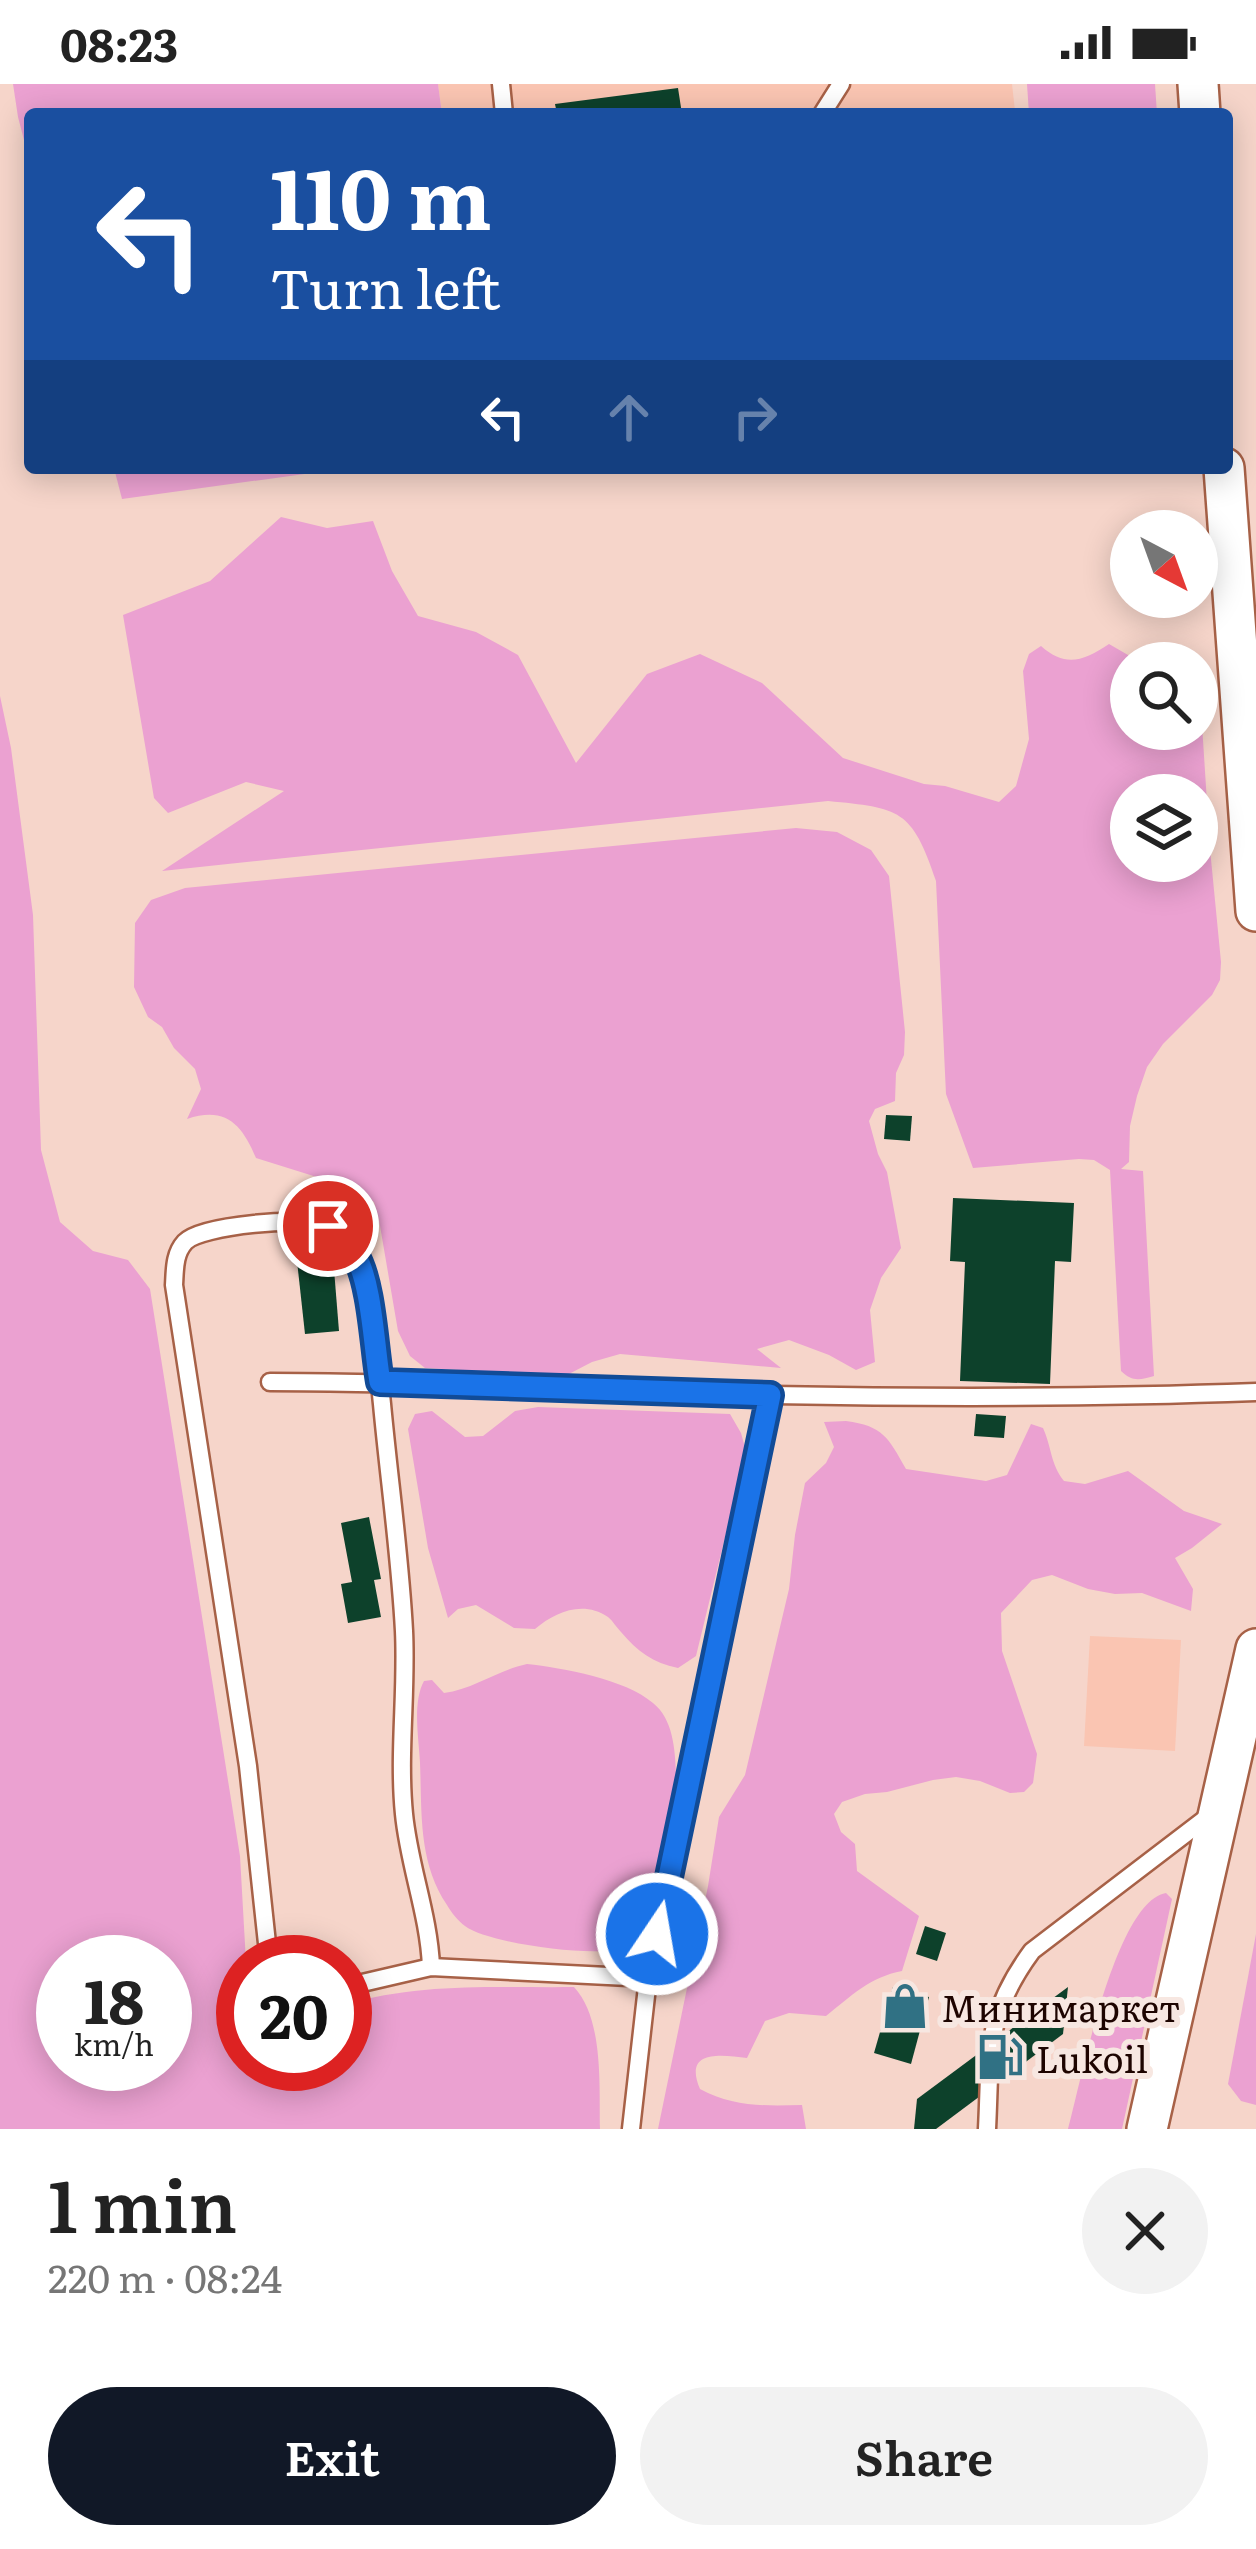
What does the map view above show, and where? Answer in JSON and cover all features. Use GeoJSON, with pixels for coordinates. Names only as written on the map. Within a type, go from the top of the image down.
{"type":"FeatureCollection","features":[{"type":"Feature","properties":{"kind":"street"},"geometry":{"type":"LineString","coordinates":[[1224,474],[1256,911]]}},
{"type":"Feature","properties":{"kind":"street"},"geometry":{"type":"LineString","coordinates":[[1147,2129],[1256,1649]]}},
{"type":"Feature","properties":{"kind":"lane"},"geometry":{"type":"LineString","coordinates":[[266,1935],[248,1766],[174,1285],[176,1257],[186,1240],[206,1231],[301,1221],[328,1226],[344,1239],[357,1258],[366,1289],[380,1382],[404,1633],[404,1810],[431,1967]]}},
{"type":"Feature","properties":{"kind":"lane"},"geometry":{"type":"LineString","coordinates":[[270,1382],[770,1395],[1095,1398],[1256,1392]]}},
{"type":"Feature","properties":{"kind":"lane"},"geometry":{"type":"LineString","coordinates":[[631,2129],[648,1978],[770,1395]]}},
{"type":"Feature","properties":{"kind":"lane"},"geometry":{"type":"LineString","coordinates":[[988,2129],[992,2029],[1012,1978],[1032,1951],[1219,1808]]}},
{"type":"Feature","properties":{"kind":"lane"},"geometry":{"type":"LineString","coordinates":[[372,1981],[431,1967],[648,1978]]}},
{"type":"Feature","properties":{"kind":"shaded area"},"geometry":{"type":"Polygon","coordinates":[[[13,84],[438,84],[441,108],[24,108],[24,140],[13,84]]]}},
{"type":"Feature","properties":{"kind":"shaded area"},"geometry":{"type":"Polygon","coordinates":[[[438,84],[1012,84],[1015,108],[441,108],[438,84]]]}},
{"type":"Feature","properties":{"kind":"shaded area"},"geometry":{"type":"Polygon","coordinates":[[[1027,84],[1155,84],[1157,108],[1029,108],[1027,84]]]}},
{"type":"Feature","properties":{"kind":"shaded area"},"geometry":{"type":"Polygon","coordinates":[[[116,474],[304,474],[122,499],[116,474]]]}},
{"type":"Feature","properties":{"kind":"shaded area"},"geometry":{"type":"Polygon","coordinates":[[[281,517],[327,528],[373,521],[392,571],[418,616],[476,632],[518,655],[576,763],[647,674],[700,654],[762,683],[843,758],[999,802],[1016,786],[1029,739],[1023,671],[1029,654],[1041,646],[1075,660],[1110,645],[1110,750],[1204,750],[1205,774],[1110,774],[1110,882],[1213,882],[1221,962],[1220,980],[1212,995],[1147,1067],[1130,1126],[1129,1162],[1121,1169],[1143,1171],[1154,1376],[1136,1379],[1121,1371],[1110,1170],[1094,1160],[1079,1159],[973,1168],[946,1094],[936,881],[919,839],[900,817],[872,806],[828,801],[162,871],[284,791],[246,782],[168,813],[154,798],[123,615],[210,581],[281,517]]]}},
{"type":"Feature","properties":{"kind":"shaded area"},"geometry":{"type":"Polygon","coordinates":[[[0,696],[33,915],[41,1150],[60,1222],[93,1251],[128,1260],[150,1289],[240,1856],[244,1935],[216,1935],[216,2091],[372,2091],[372,1998],[458,1988],[574,1987],[595,2035],[600,2129],[0,2129],[0,696]]]}},
{"type":"Feature","properties":{"kind":"shaded area"},"geometry":{"type":"Polygon","coordinates":[[[796,828],[837,832],[871,850],[889,876],[904,1055],[896,1073],[895,1101],[875,1109],[869,1121],[887,1172],[901,1248],[881,1278],[870,1310],[875,1362],[856,1370],[789,1340],[757,1349],[781,1368],[620,1354],[565,1376],[425,1368],[410,1356],[398,1331],[374,1202],[355,1189],[256,1158],[245,1136],[222,1117],[187,1119],[201,1089],[195,1069],[162,1027],[148,1017],[134,987],[135,923],[151,900],[185,888],[796,828]]]}},
{"type":"Feature","properties":{"kind":"shaded area"},"geometry":{"type":"Polygon","coordinates":[[[538,1407],[730,1414],[741,1433],[746,1451],[696,1656],[678,1668],[646,1655],[608,1617],[589,1609],[560,1613],[535,1629],[514,1628],[476,1605],[458,1609],[448,1618],[428,1548],[408,1429],[415,1414],[432,1411],[465,1437],[483,1436],[515,1411],[538,1407]]]}},
{"type":"Feature","properties":{"kind":"shaded area"},"geometry":{"type":"Polygon","coordinates":[[[846,1421],[883,1435],[906,1469],[986,1481],[1007,1475],[1031,1424],[1043,1428],[1064,1481],[1085,1484],[1128,1471],[1184,1511],[1222,1524],[1175,1558],[1193,1589],[1191,1611],[1142,1593],[1088,1589],[1052,1575],[1032,1580],[1001,1613],[1002,1651],[1037,1754],[1033,1783],[1024,1792],[1010,1793],[956,1777],[842,1802],[834,1814],[841,1832],[855,1844],[857,1871],[919,1916],[902,1971],[870,1983],[826,2016],[789,2013],[765,2021],[747,2058],[707,2057],[697,2067],[696,2076],[700,2089],[725,2099],[802,2105],[806,2129],[658,2129],[719,1817],[745,1775],[789,1589],[805,1483],[826,1463],[834,1447],[824,1422],[846,1421]]]}},
{"type":"Feature","properties":{"kind":"shaded area"},"geometry":{"type":"Polygon","coordinates":[[[1090,1636],[1181,1640],[1175,1751],[1084,1746],[1090,1636]]]}},
{"type":"Feature","properties":{"kind":"shaded area"},"geometry":{"type":"Polygon","coordinates":[[[527,1664],[627,1687],[653,1703],[669,1726],[676,1773],[648,1916],[631,1940],[617,1949],[563,1950],[477,1932],[453,1913],[431,1872],[423,1836],[417,1721],[424,1681],[432,1680],[444,1693],[527,1664]]]}},
{"type":"Feature","properties":{"kind":"shaded area"},"geometry":{"type":"Polygon","coordinates":[[[1166,1893],[1172,1899],[1122,2129],[1068,2129],[1116,1959],[1148,1904],[1166,1893]]]}},
{"type":"Feature","properties":{"kind":"shaded area"},"geometry":{"type":"Polygon","coordinates":[[[1256,1934],[1256,2105],[1241,2101],[1228,2084],[1256,1934]]]}},
{"type":"Feature","properties":{"kind":"building"},"geometry":{"type":"Polygon","coordinates":[[[678,88],[681,108],[556,108],[555,104],[678,88]]]}},
{"type":"Feature","properties":{"kind":"building"},"geometry":{"type":"Polygon","coordinates":[[[886,1115],[912,1116],[910,1141],[884,1139],[886,1115]]]}},
{"type":"Feature","properties":{"kind":"building"},"geometry":{"type":"Polygon","coordinates":[[[953,1198],[1074,1203],[1071,1262],[1055,1261],[1050,1384],[960,1381],[965,1262],[950,1261],[953,1198]]]}},
{"type":"Feature","properties":{"kind":"building"},"geometry":{"type":"Polygon","coordinates":[[[333,1257],[339,1331],[305,1334],[297,1261],[333,1257]]]}},
{"type":"Feature","properties":{"kind":"building"},"geometry":{"type":"Polygon","coordinates":[[[976,1414],[1006,1416],[1004,1438],[974,1436],[976,1414]]]}},
{"type":"Feature","properties":{"kind":"building"},"geometry":{"type":"Polygon","coordinates":[[[369,1517],[381,1579],[374,1580],[381,1617],[348,1623],[341,1584],[352,1582],[341,1523],[369,1517]]]}},
{"type":"Feature","properties":{"kind":"building"},"geometry":{"type":"Polygon","coordinates":[[[925,1926],[946,1933],[937,1961],[916,1954],[925,1926]]]}},
{"type":"Feature","properties":{"kind":"building"},"geometry":{"type":"Polygon","coordinates":[[[893,1987],[929,1997],[911,2064],[874,2053],[893,1987]]]}},
{"type":"Feature","properties":{"kind":"building"},"geometry":{"type":"Polygon","coordinates":[[[1068,1987],[1063,2034],[936,2129],[914,2129],[917,2099],[1068,1987]]]}},
{"type":"Feature","properties":{"kind":"place","name":"Минимаркет"},"geometry":{"type":"Point","coordinates":[905,2006]}},
{"type":"Feature","properties":{"kind":"place","name":"Lukoil"},"geometry":{"type":"Point","coordinates":[1000,2057]}},
{"type":"Feature","properties":{"kind":"route"},"geometry":{"type":"LineString","coordinates":[[328,1226],[357,1258],[380,1382],[770,1395],[657,1934]]}}]}
